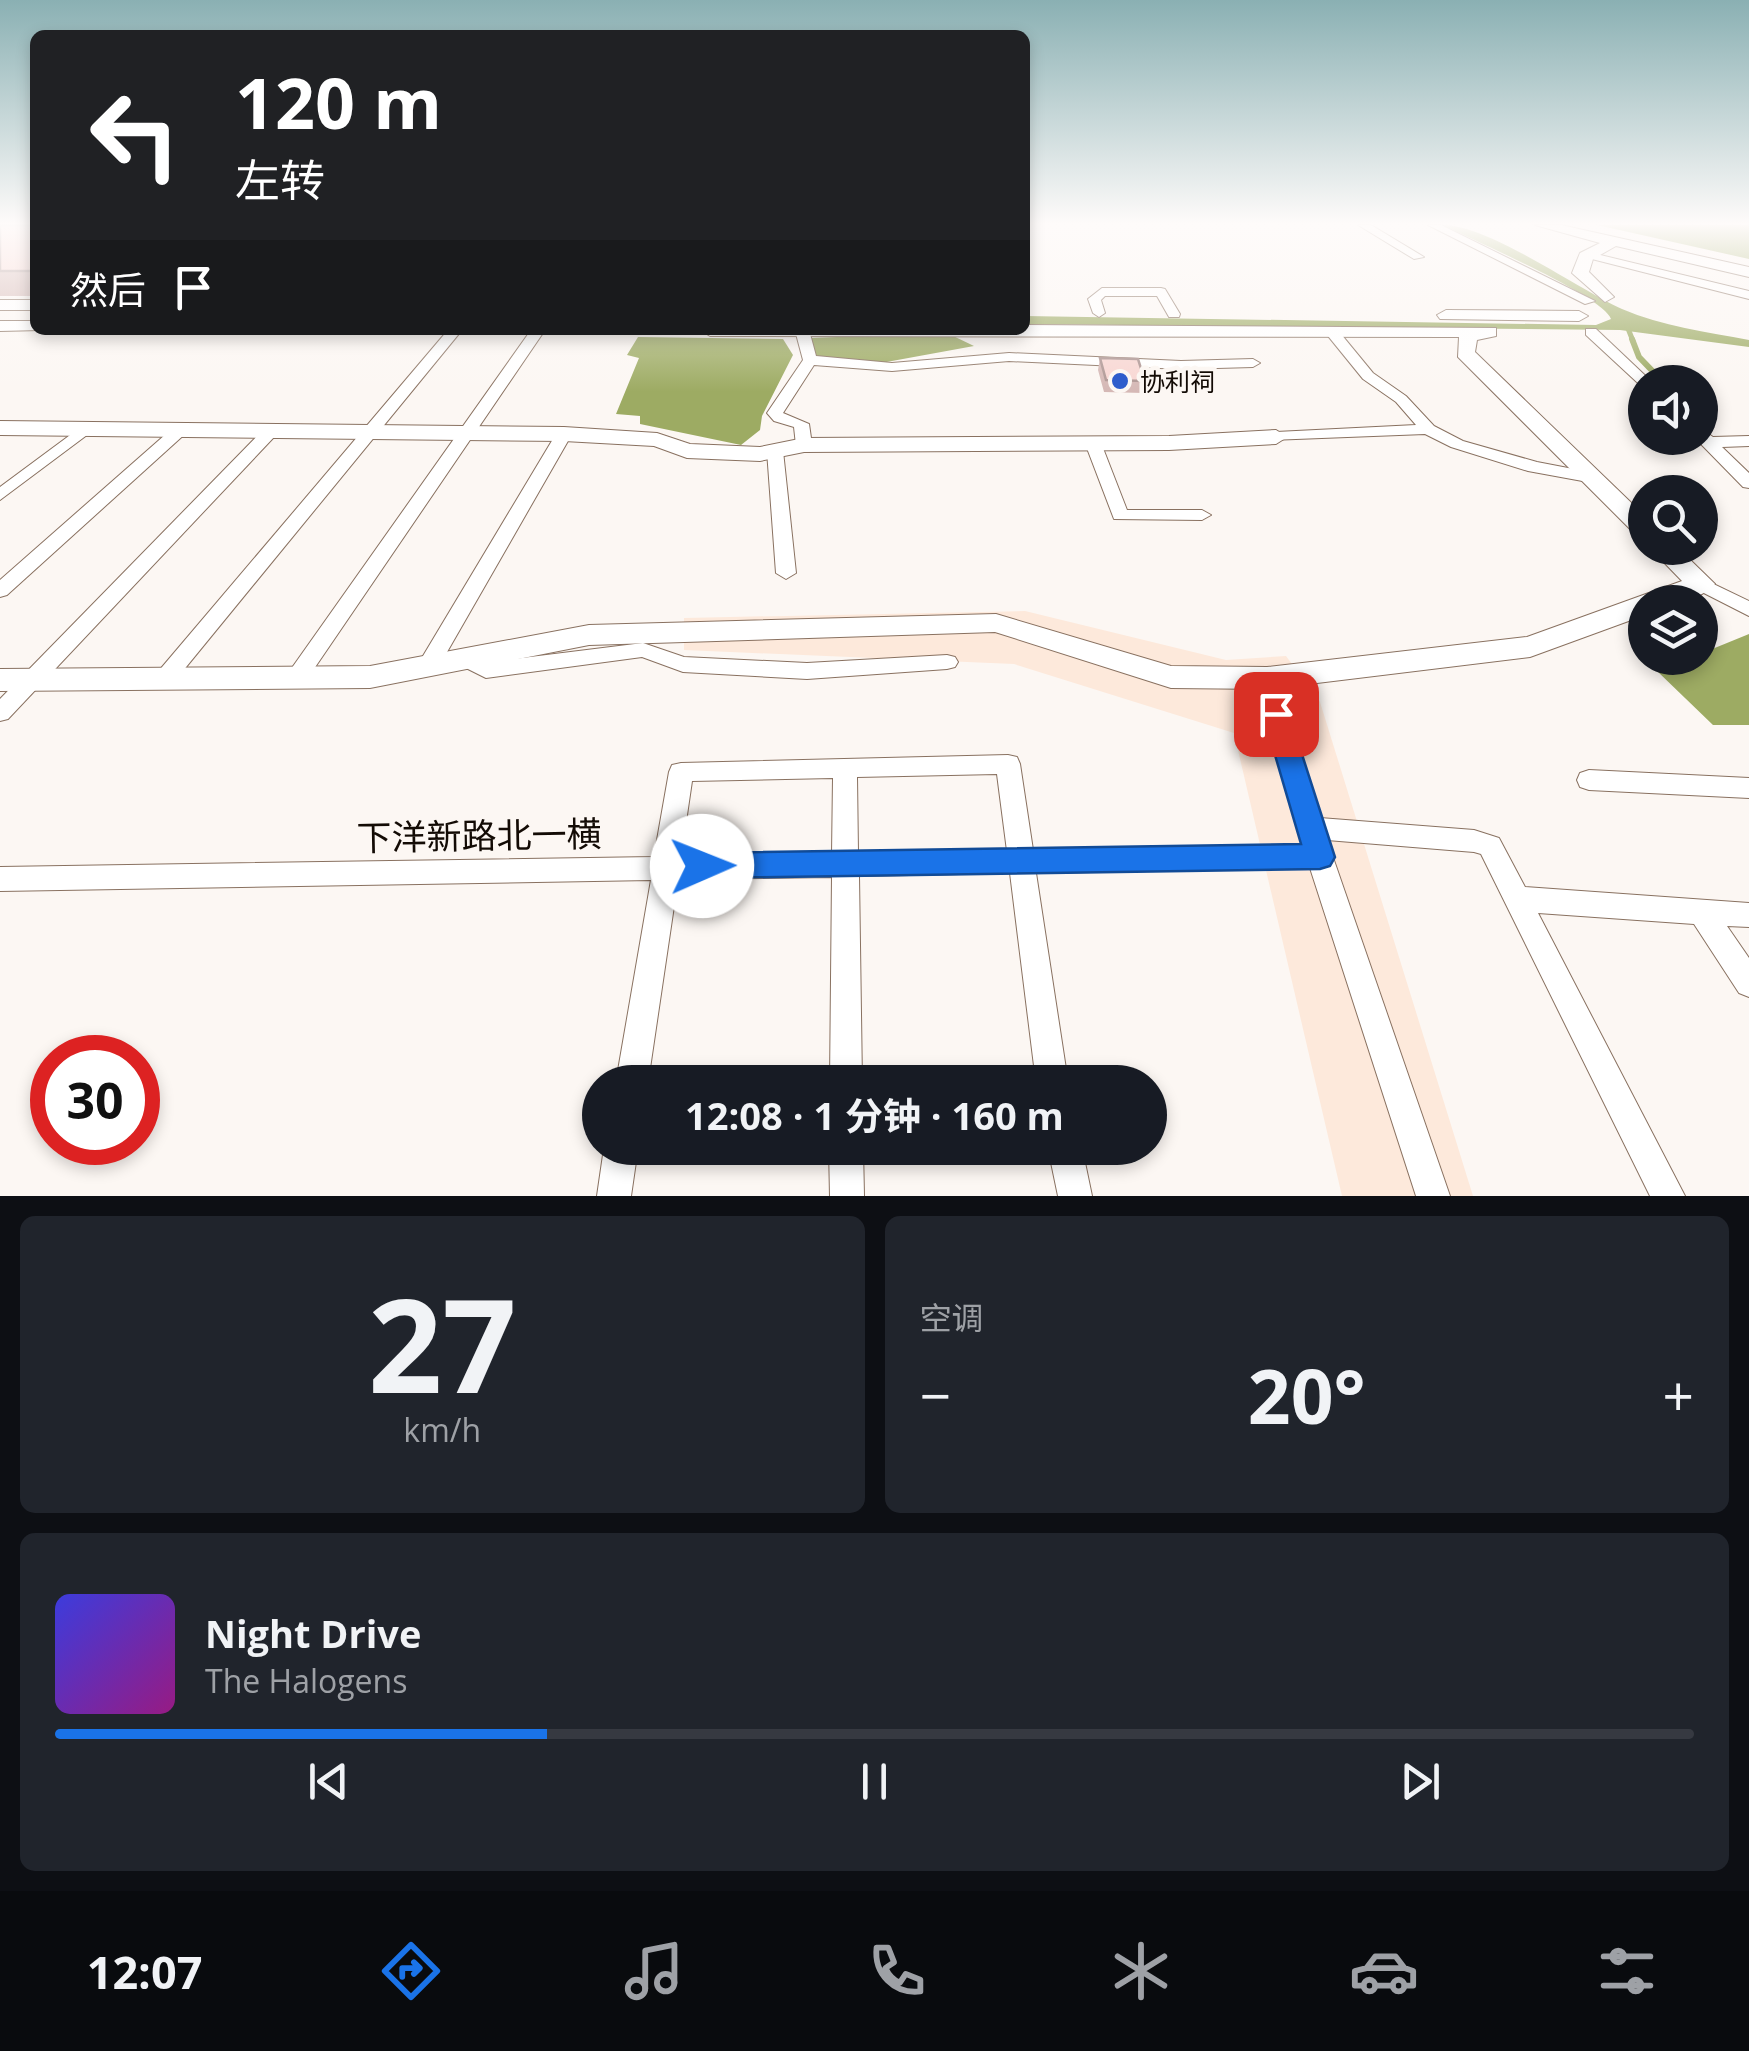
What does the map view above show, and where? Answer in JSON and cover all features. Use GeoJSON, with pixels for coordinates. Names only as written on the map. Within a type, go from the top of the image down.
{"type":"FeatureCollection","features":[{"type":"Feature","properties":{"kind":"street"},"geometry":{"type":"LineString","coordinates":[[1535,281],[1591,312]]}},
{"type":"Feature","properties":{"kind":"street"},"geometry":{"type":"LineString","coordinates":[[1582,281],[1591,312],[1632,365]]}},
{"type":"Feature","properties":{"kind":"street"},"geometry":{"type":"LineString","coordinates":[[1695,281],[1749,294]]}},
{"type":"Feature","properties":{"kind":"street"},"geometry":{"type":"LineString","coordinates":[[0,305],[30,304]]}},
{"type":"Feature","properties":{"kind":"street"},"geometry":{"type":"LineString","coordinates":[[1030,323],[1174,314],[1591,312]]}},
{"type":"Feature","properties":{"kind":"street"},"geometry":{"type":"LineString","coordinates":[[1030,313],[1101,321],[1331,331],[1475,332],[1591,312]]}},
{"type":"Feature","properties":{"kind":"street"},"geometry":{"type":"LineString","coordinates":[[1101,321],[1116,363]]}},
{"type":"Feature","properties":{"kind":"street"},"geometry":{"type":"LineString","coordinates":[[0,326],[30,326]]}},
{"type":"Feature","properties":{"kind":"street"},"geometry":{"type":"LineString","coordinates":[[1331,331],[1368,376],[1401,399],[1428,430],[1458,444],[1534,467],[1588,477]]}},
{"type":"Feature","properties":{"kind":"street"},"geometry":{"type":"LineString","coordinates":[[1475,332],[1464,342],[1465,353],[1628,514]]}},
{"type":"Feature","properties":{"kind":"street"},"geometry":{"type":"LineString","coordinates":[[165,678],[451,335]]}},
{"type":"Feature","properties":{"kind":"street"},"geometry":{"type":"LineString","coordinates":[[297,677],[534,335]]}},
{"type":"Feature","properties":{"kind":"street"},"geometry":{"type":"LineString","coordinates":[[803,335],[810,360],[775,412],[779,418],[801,424],[804,445]]}},
{"type":"Feature","properties":{"kind":"street"},"geometry":{"type":"LineString","coordinates":[[810,360],[892,367],[1009,357],[1116,363],[1253,363]]}},
{"type":"Feature","properties":{"kind":"street"},"geometry":{"type":"LineString","coordinates":[[0,428],[564,434],[657,440],[687,451],[774,451],[804,445],[1093,443],[1428,430]]}},
{"type":"Feature","properties":{"kind":"street"},"geometry":{"type":"LineString","coordinates":[[0,495],[85,429]]}},
{"type":"Feature","properties":{"kind":"street"},"geometry":{"type":"LineString","coordinates":[[0,591],[180,430]]}},
{"type":"Feature","properties":{"kind":"street"},"geometry":{"type":"LineString","coordinates":[[0,713],[270,432]]}},
{"type":"Feature","properties":{"kind":"street"},"geometry":{"type":"LineString","coordinates":[[428,666],[564,434]]}},
{"type":"Feature","properties":{"kind":"street"},"geometry":{"type":"LineString","coordinates":[[1718,438],[1749,441]]}},
{"type":"Feature","properties":{"kind":"street"},"geometry":{"type":"LineString","coordinates":[[1093,443],[1120,516],[1202,515]]}},
{"type":"Feature","properties":{"kind":"street"},"geometry":{"type":"LineString","coordinates":[[774,451],[786,574]]}},
{"type":"Feature","properties":{"kind":"street"},"geometry":{"type":"LineString","coordinates":[[1718,451],[1749,483]]}},
{"type":"Feature","properties":{"kind":"street"},"geometry":{"type":"LineString","coordinates":[[1681,565],[1701,584],[1749,609]]}},
{"type":"Feature","properties":{"kind":"street"},"geometry":{"type":"LineString","coordinates":[[0,680],[370,677],[590,635],[996,623],[1171,677],[1267,678],[1530,647],[1628,611]]}},
{"type":"Feature","properties":{"kind":"street"},"geometry":{"type":"LineString","coordinates":[[466,658],[486,670],[643,650],[683,664],[807,671],[946,662]]}},
{"type":"Feature","properties":{"kind":"street"},"geometry":{"type":"LineString","coordinates":[[1267,678],[1310,828],[1433,1196]]}},
{"type":"Feature","properties":{"kind":"street"},"geometry":{"type":"LineString","coordinates":[[635,1065],[681,772],[1008,764],[1050,1065]]}},
{"type":"Feature","properties":{"kind":"street"},"geometry":{"type":"LineString","coordinates":[[845,768],[846,1065]]}},
{"type":"Feature","properties":{"kind":"street"},"geometry":{"type":"LineString","coordinates":[[1588,780],[1749,788]]}},
{"type":"Feature","properties":{"kind":"street"},"geometry":{"type":"LineString","coordinates":[[1310,828],[1474,841],[1490,846],[1668,1196]]}},
{"type":"Feature","properties":{"kind":"street","name":"下洋新路北一横"},"geometry":{"type":"LineString","coordinates":[[0,879],[1320,857]]}},
{"type":"Feature","properties":{"kind":"street"},"geometry":{"type":"LineString","coordinates":[[1517,898],[1749,915]]}},
{"type":"Feature","properties":{"kind":"street"},"geometry":{"type":"LineString","coordinates":[[1702,912],[1749,982]]}},
{"type":"Feature","properties":{"kind":"street"},"geometry":{"type":"LineString","coordinates":[[614,1196],[619,1165]]}},
{"type":"Feature","properties":{"kind":"street"},"geometry":{"type":"LineString","coordinates":[[846,1165],[846,1196]]}},
{"type":"Feature","properties":{"kind":"street"},"geometry":{"type":"LineString","coordinates":[[1069,1165],[1075,1196]]}},
{"type":"Feature","properties":{"kind":"shaded area"},"geometry":{"type":"Polygon","coordinates":[[[1558,281],[1571,281],[1637,315],[1749,340],[1749,347],[1620,330],[1030,324],[1030,316],[1596,325],[1611,319],[1603,309],[1558,281]]]}},
{"type":"Feature","properties":{"kind":"shaded area"},"geometry":{"type":"Polygon","coordinates":[[[951,335],[974,346],[881,363],[816,356],[809,338],[951,335]]]}},
{"type":"Feature","properties":{"kind":"shaded area"},"geometry":{"type":"Polygon","coordinates":[[[638,337],[783,339],[793,355],[762,416],[760,430],[741,445],[640,424],[640,416],[616,414],[639,358],[627,355],[638,337]]]}},
{"type":"Feature","properties":{"kind":"shaded area"},"geometry":{"type":"Polygon","coordinates":[[[1025,611],[1226,660],[1286,656],[1320,702],[1473,1196],[1342,1196],[1234,733],[1014,664],[684,650],[684,618],[1025,611]]]}},
{"type":"Feature","properties":{"kind":"shaded area"},"geometry":{"type":"Polygon","coordinates":[[[1749,634],[1749,725],[1713,725],[1661,675],[1718,675],[1718,647],[1749,634]]]}},
{"type":"Feature","properties":{"kind":"building"},"geometry":{"type":"Polygon","coordinates":[[[1100,358],[1138,359],[1145,381],[1106,380],[1100,358]]]}},
{"type":"Feature","properties":{"kind":"waterway"},"geometry":{"type":"LineString","coordinates":[[1627,326],[1633,341]]}},
{"type":"Feature","properties":{"kind":"waterway"},"geometry":{"type":"LineString","coordinates":[[1632,339],[1647,365]]}},
{"type":"Feature","properties":{"kind":"place","name":"协利祠"},"geometry":{"type":"Point","coordinates":[1120,381]}},
{"type":"Feature","properties":{"kind":"route"},"geometry":{"type":"LineString","coordinates":[[702,866],[1320,857],[1276,714]]}}]}
